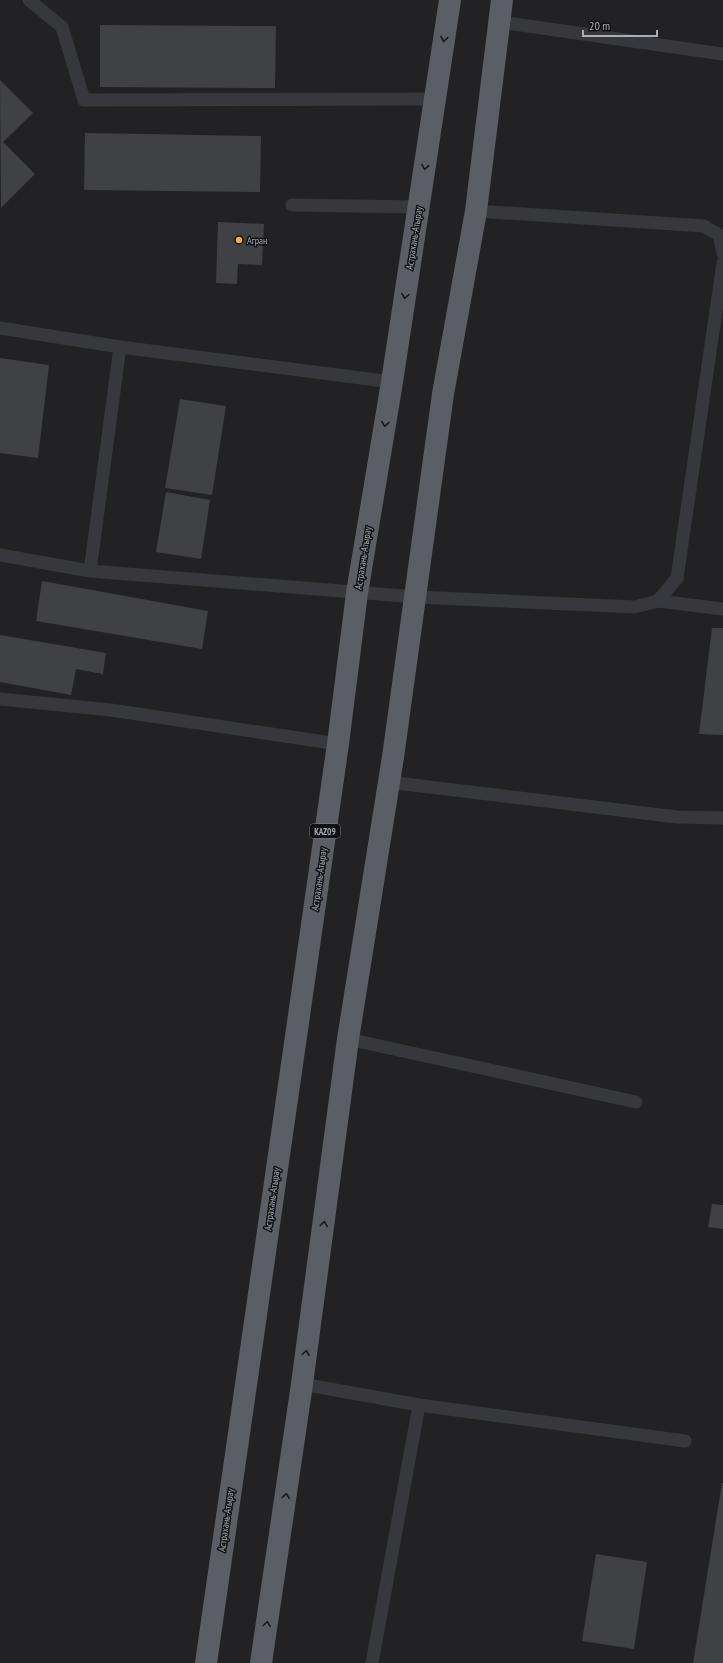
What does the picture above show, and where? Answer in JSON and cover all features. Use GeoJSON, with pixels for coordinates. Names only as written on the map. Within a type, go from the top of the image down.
{"type":"FeatureCollection","features":[{"type":"Feature","properties":{"kind":"highway","name":"Астрахань-Атырау"},"geometry":{"type":"LineString","coordinates":[[206,1663],[338,744],[357,592],[392,382],[450,0]]}},
{"type":"Feature","properties":{"kind":"highway"},"geometry":{"type":"LineString","coordinates":[[261,1663],[302,1384],[348,1039],[388,782],[406,648],[416,597],[443,394],[476,211],[502,0]]}},
{"type":"Feature","properties":{"kind":"lane"},"geometry":{"type":"LineString","coordinates":[[29,0],[62,27],[84,100],[435,98]]}},
{"type":"Feature","properties":{"kind":"lane"},"geometry":{"type":"LineString","coordinates":[[500,22],[723,54]]}},
{"type":"Feature","properties":{"kind":"lane"},"geometry":{"type":"LineString","coordinates":[[292,205],[418,207]]}},
{"type":"Feature","properties":{"kind":"lane"},"geometry":{"type":"LineString","coordinates":[[476,211],[704,226],[719,235],[723,253]]}},
{"type":"Feature","properties":{"kind":"lane"},"geometry":{"type":"LineString","coordinates":[[658,601],[677,578],[723,263]]}},
{"type":"Feature","properties":{"kind":"lane"},"geometry":{"type":"LineString","coordinates":[[0,328],[120,348],[392,382]]}},
{"type":"Feature","properties":{"kind":"lane"},"geometry":{"type":"LineString","coordinates":[[90,571],[120,348]]}},
{"type":"Feature","properties":{"kind":"lane"},"geometry":{"type":"LineString","coordinates":[[0,555],[90,571],[416,597],[635,608],[658,601],[723,609]]}},
{"type":"Feature","properties":{"kind":"lane"},"geometry":{"type":"LineString","coordinates":[[0,699],[111,710],[338,744]]}},
{"type":"Feature","properties":{"kind":"lane"},"geometry":{"type":"LineString","coordinates":[[388,782],[677,817],[723,818]]}},
{"type":"Feature","properties":{"kind":"lane"},"geometry":{"type":"LineString","coordinates":[[348,1039],[636,1102]]}},
{"type":"Feature","properties":{"kind":"lane"},"geometry":{"type":"LineString","coordinates":[[302,1384],[419,1405],[685,1441]]}},
{"type":"Feature","properties":{"kind":"lane"},"geometry":{"type":"LineString","coordinates":[[372,1663],[419,1405]]}},
{"type":"Feature","properties":{"kind":"shaded area"},"geometry":{"type":"Polygon","coordinates":[[[0,0],[723,0],[723,1663],[0,1663],[0,0]]]}},
{"type":"Feature","properties":{"kind":"building"},"geometry":{"type":"Polygon","coordinates":[[[100,25],[276,26],[275,88],[100,87],[100,25]]]}},
{"type":"Feature","properties":{"kind":"building"},"geometry":{"type":"Polygon","coordinates":[[[0,80],[33,113],[3,142],[35,174],[1,208],[0,80]]]}},
{"type":"Feature","properties":{"kind":"building"},"geometry":{"type":"Polygon","coordinates":[[[85,133],[261,136],[260,192],[84,190],[85,133]]]}},
{"type":"Feature","properties":{"kind":"building"},"geometry":{"type":"Polygon","coordinates":[[[218,222],[264,224],[262,265],[238,264],[237,284],[216,283],[218,222]]]}},
{"type":"Feature","properties":{"kind":"building"},"geometry":{"type":"Polygon","coordinates":[[[0,358],[49,365],[38,458],[0,453],[0,358]]]}},
{"type":"Feature","properties":{"kind":"building"},"geometry":{"type":"Polygon","coordinates":[[[180,399],[226,406],[212,495],[165,488],[180,399]]]}},
{"type":"Feature","properties":{"kind":"building"},"geometry":{"type":"Polygon","coordinates":[[[166,492],[210,500],[201,559],[156,552],[166,492]]]}},
{"type":"Feature","properties":{"kind":"building"},"geometry":{"type":"Polygon","coordinates":[[[42,581],[208,611],[202,649],[36,621],[42,581]]]}},
{"type":"Feature","properties":{"kind":"building"},"geometry":{"type":"Polygon","coordinates":[[[712,628],[723,628],[723,735],[699,734],[712,628]]]}},
{"type":"Feature","properties":{"kind":"building"},"geometry":{"type":"Polygon","coordinates":[[[0,635],[106,653],[103,674],[76,669],[71,695],[0,682],[0,635]]]}},
{"type":"Feature","properties":{"kind":"building"},"geometry":{"type":"Polygon","coordinates":[[[712,1204],[723,1205],[723,1229],[708,1227],[712,1204]]]}},
{"type":"Feature","properties":{"kind":"building"},"geometry":{"type":"Polygon","coordinates":[[[722,1483],[723,1663],[693,1663],[722,1483]]]}},
{"type":"Feature","properties":{"kind":"building"},"geometry":{"type":"Polygon","coordinates":[[[596,1554],[647,1562],[634,1649],[582,1641],[596,1554]]]}},
{"type":"Feature","properties":{"kind":"place","name":"Агран"},"geometry":{"type":"Point","coordinates":[239,240]}}]}
